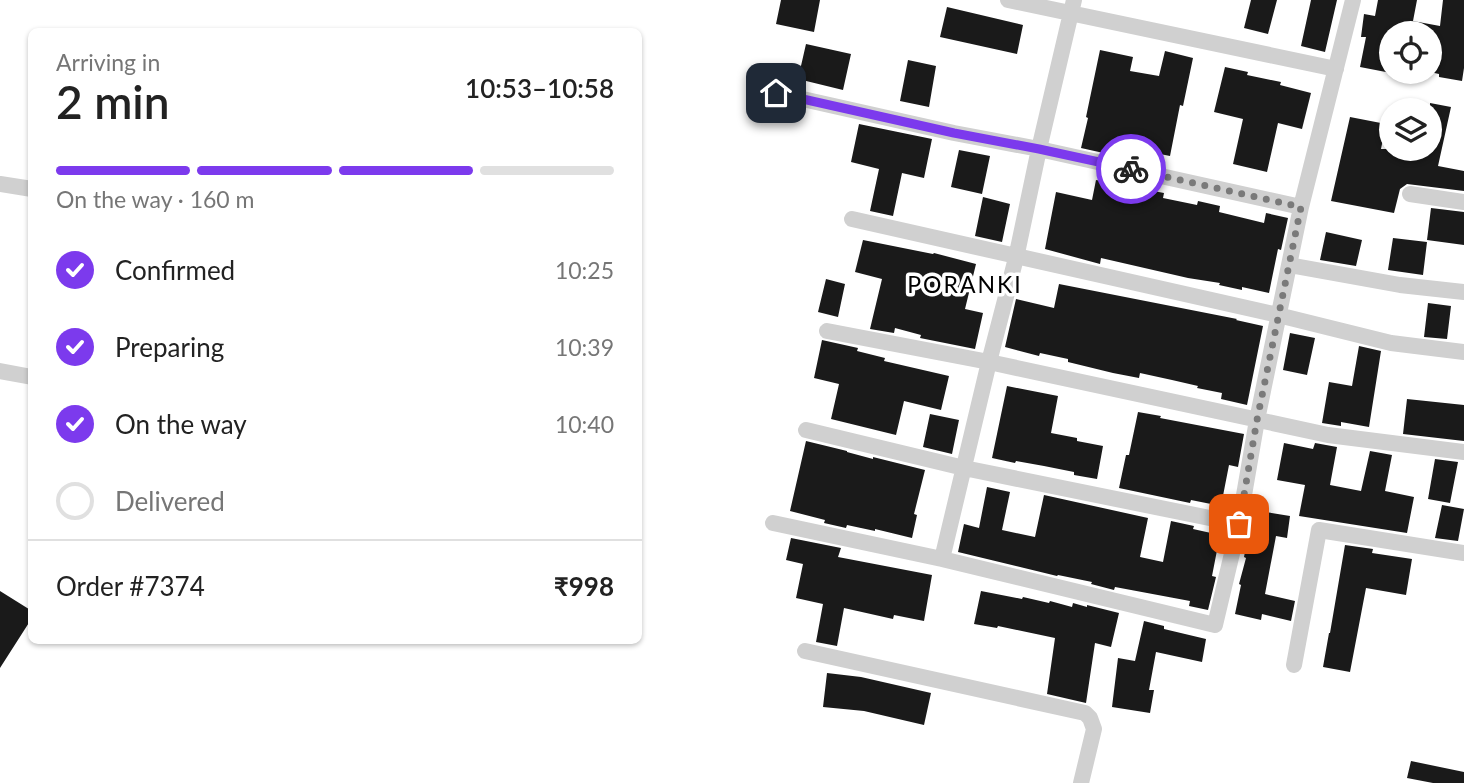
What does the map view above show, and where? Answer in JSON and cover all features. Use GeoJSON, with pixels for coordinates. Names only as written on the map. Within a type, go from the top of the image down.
{"type":"FeatureCollection","features":[{"type":"Feature","properties":{"kind":"street"},"geometry":{"type":"LineString","coordinates":[[1008,0],[1072,6],[1336,69]]}},
{"type":"Feature","properties":{"kind":"street"},"geometry":{"type":"LineString","coordinates":[[773,523],[942,559],[1215,625],[1239,524],[1257,420],[1301,207],[1353,0]]}},
{"type":"Feature","properties":{"kind":"street"},"geometry":{"type":"LineString","coordinates":[[942,559],[1016,258],[1072,6]]}},
{"type":"Feature","properties":{"kind":"street"},"geometry":{"type":"LineString","coordinates":[[776,93],[1301,207]]}},
{"type":"Feature","properties":{"kind":"street"},"geometry":{"type":"LineString","coordinates":[[0,184],[28,188]]}},
{"type":"Feature","properties":{"kind":"street"},"geometry":{"type":"LineString","coordinates":[[1410,194],[1464,202]]}},
{"type":"Feature","properties":{"kind":"street"},"geometry":{"type":"LineString","coordinates":[[852,219],[1391,343],[1464,352]]}},
{"type":"Feature","properties":{"kind":"street"},"geometry":{"type":"LineString","coordinates":[[1289,265],[1400,285],[1464,292]]}},
{"type":"Feature","properties":{"kind":"street"},"geometry":{"type":"LineString","coordinates":[[827,331],[989,362],[1328,435],[1464,452]]}},
{"type":"Feature","properties":{"kind":"street"},"geometry":{"type":"LineString","coordinates":[[0,371],[28,376]]}},
{"type":"Feature","properties":{"kind":"street"},"geometry":{"type":"LineString","coordinates":[[806,430],[964,467],[1239,524]]}},
{"type":"Feature","properties":{"kind":"street"},"geometry":{"type":"LineString","coordinates":[[1294,665],[1319,530],[1464,552]]}},
{"type":"Feature","properties":{"kind":"street"},"geometry":{"type":"LineString","coordinates":[[805,651],[1085,713],[1094,729],[1081,783]]}},
{"type":"Feature","properties":{"kind":"building"},"geometry":{"type":"Polygon","coordinates":[[[781,0],[820,0],[814,32],[776,24],[781,0]]]}},
{"type":"Feature","properties":{"kind":"building"},"geometry":{"type":"Polygon","coordinates":[[[1251,0],[1277,0],[1268,34],[1244,28],[1251,0]]]}},
{"type":"Feature","properties":{"kind":"building"},"geometry":{"type":"Polygon","coordinates":[[[1311,0],[1337,0],[1325,52],[1301,46],[1311,0]]]}},
{"type":"Feature","properties":{"kind":"building"},"geometry":{"type":"Polygon","coordinates":[[[1378,0],[1417,0],[1413,21],[1379,21],[1379,71],[1360,67],[1366,37],[1361,37],[1364,14],[1375,16],[1378,0]]]}},
{"type":"Feature","properties":{"kind":"building"},"geometry":{"type":"Polygon","coordinates":[[[1443,0],[1464,0],[1462,81],[1442,78],[1441,21],[1443,0]]]}},
{"type":"Feature","properties":{"kind":"building"},"geometry":{"type":"Polygon","coordinates":[[[947,7],[1023,25],[1017,54],[940,37],[947,7]]]}},
{"type":"Feature","properties":{"kind":"building"},"geometry":{"type":"Polygon","coordinates":[[[806,44],[851,54],[843,90],[798,79],[806,44]]]}},
{"type":"Feature","properties":{"kind":"building"},"geometry":{"type":"Polygon","coordinates":[[[1100,50],[1133,57],[1130,71],[1159,76],[1165,51],[1193,58],[1170,156],[1110,144],[1108,154],[1081,148],[1100,50]]]}},
{"type":"Feature","properties":{"kind":"building"},"geometry":{"type":"Polygon","coordinates":[[[908,60],[936,66],[929,107],[900,101],[908,60]]]}},
{"type":"Feature","properties":{"kind":"building"},"geometry":{"type":"Polygon","coordinates":[[[1225,67],[1311,93],[1302,129],[1278,123],[1267,172],[1233,164],[1243,119],[1214,112],[1225,67]]]}},
{"type":"Feature","properties":{"kind":"building"},"geometry":{"type":"Polygon","coordinates":[[[1442,105],[1451,107],[1442,148],[1442,105]]]}},
{"type":"Feature","properties":{"kind":"building"},"geometry":{"type":"Polygon","coordinates":[[[1350,117],[1379,123],[1379,161],[1439,161],[1438,166],[1464,171],[1464,191],[1407,184],[1400,189],[1394,213],[1331,201],[1350,117]]]}},
{"type":"Feature","properties":{"kind":"building"},"geometry":{"type":"Polygon","coordinates":[[[859,124],[932,139],[924,178],[902,173],[893,216],[870,211],[879,169],[851,162],[859,124]]]}},
{"type":"Feature","properties":{"kind":"building"},"geometry":{"type":"Polygon","coordinates":[[[959,150],[990,156],[982,194],[951,187],[959,150]]]}},
{"type":"Feature","properties":{"kind":"building"},"geometry":{"type":"Polygon","coordinates":[[[1096,180],[1164,193],[1163,198],[1197,205],[1198,201],[1220,206],[1219,212],[1264,223],[1266,213],[1288,218],[1269,293],[1242,287],[1242,290],[1101,258],[1100,264],[1045,249],[1056,192],[1092,200],[1096,180]]]}},
{"type":"Feature","properties":{"kind":"building"},"geometry":{"type":"Polygon","coordinates":[[[983,197],[1010,204],[1002,242],[975,236],[983,197]]]}},
{"type":"Feature","properties":{"kind":"building"},"geometry":{"type":"Polygon","coordinates":[[[1431,208],[1464,212],[1464,245],[1427,240],[1431,208]]]}},
{"type":"Feature","properties":{"kind":"building"},"geometry":{"type":"Polygon","coordinates":[[[1326,232],[1362,240],[1356,266],[1320,260],[1326,232]]]}},
{"type":"Feature","properties":{"kind":"building"},"geometry":{"type":"Polygon","coordinates":[[[1393,238],[1427,242],[1423,275],[1388,270],[1393,238]]]}},
{"type":"Feature","properties":{"kind":"building"},"geometry":{"type":"Polygon","coordinates":[[[863,240],[976,264],[965,309],[983,313],[975,349],[920,338],[921,335],[895,328],[894,333],[870,329],[882,279],[855,272],[863,240]]]}},
{"type":"Feature","properties":{"kind":"building"},"geometry":{"type":"Polygon","coordinates":[[[826,279],[845,284],[838,317],[818,312],[826,279]]]}},
{"type":"Feature","properties":{"kind":"building"},"geometry":{"type":"Polygon","coordinates":[[[1059,284],[1263,326],[1247,405],[1221,399],[1222,393],[1197,388],[1198,386],[1140,373],[1139,378],[1113,373],[1068,362],[1068,359],[1040,353],[1039,356],[1005,347],[1016,299],[1054,308],[1059,284]]]}},
{"type":"Feature","properties":{"kind":"building"},"geometry":{"type":"Polygon","coordinates":[[[1428,303],[1451,306],[1447,339],[1424,337],[1428,303]]]}},
{"type":"Feature","properties":{"kind":"building"},"geometry":{"type":"Polygon","coordinates":[[[1290,333],[1315,338],[1307,375],[1283,370],[1290,333]]]}},
{"type":"Feature","properties":{"kind":"building"},"geometry":{"type":"Polygon","coordinates":[[[822,340],[858,348],[857,351],[885,358],[884,361],[949,376],[941,410],[904,401],[896,435],[831,419],[839,384],[814,378],[822,340]]]}},
{"type":"Feature","properties":{"kind":"building"},"geometry":{"type":"Polygon","coordinates":[[[1359,346],[1381,351],[1369,427],[1341,422],[1341,426],[1322,423],[1329,382],[1352,386],[1359,346]]]}},
{"type":"Feature","properties":{"kind":"building"},"geometry":{"type":"Polygon","coordinates":[[[1007,386],[1058,396],[1051,433],[1103,446],[1097,479],[1044,466],[992,458],[1007,386]]]}},
{"type":"Feature","properties":{"kind":"building"},"geometry":{"type":"Polygon","coordinates":[[[1407,399],[1464,405],[1464,441],[1403,434],[1407,399]]]}},
{"type":"Feature","properties":{"kind":"building"},"geometry":{"type":"Polygon","coordinates":[[[1138,412],[1244,434],[1238,467],[1229,465],[1221,506],[1191,500],[1190,503],[1119,488],[1138,412]]]}},
{"type":"Feature","properties":{"kind":"building"},"geometry":{"type":"Polygon","coordinates":[[[930,414],[959,420],[952,454],[923,447],[930,414]]]}},
{"type":"Feature","properties":{"kind":"building"},"geometry":{"type":"Polygon","coordinates":[[[806,441],[925,470],[914,514],[917,515],[912,538],[875,529],[847,525],[846,528],[790,511],[806,441]]]}},
{"type":"Feature","properties":{"kind":"building"},"geometry":{"type":"Polygon","coordinates":[[[1284,443],[1313,449],[1315,443],[1337,447],[1330,485],[1361,491],[1370,451],[1392,455],[1385,491],[1414,497],[1407,533],[1299,516],[1305,485],[1277,480],[1284,443]]]}},
{"type":"Feature","properties":{"kind":"building"},"geometry":{"type":"Polygon","coordinates":[[[1435,459],[1458,462],[1450,503],[1428,499],[1435,459]]]}},
{"type":"Feature","properties":{"kind":"building"},"geometry":{"type":"Polygon","coordinates":[[[987,487],[1010,492],[1002,530],[1035,537],[1044,495],[1148,518],[1140,557],[1163,562],[1171,521],[1220,535],[1212,576],[1216,577],[1208,610],[1189,606],[1190,601],[1115,587],[1114,590],[1091,584],[1092,582],[958,552],[964,524],[979,528],[987,487]]]}},
{"type":"Feature","properties":{"kind":"building"},"geometry":{"type":"Polygon","coordinates":[[[1442,505],[1464,509],[1458,541],[1435,538],[1442,505]]]}},
{"type":"Feature","properties":{"kind":"building"},"geometry":{"type":"Polygon","coordinates":[[[1253,510],[1290,516],[1287,538],[1276,536],[1265,594],[1295,601],[1291,621],[1262,614],[1261,620],[1235,614],[1253,510]]]}},
{"type":"Feature","properties":{"kind":"building"},"geometry":{"type":"Polygon","coordinates":[[[791,538],[841,548],[838,557],[932,575],[924,621],[894,615],[893,619],[844,608],[837,646],[816,642],[823,604],[796,598],[803,564],[786,560],[791,538]]]}},
{"type":"Feature","properties":{"kind":"building"},"geometry":{"type":"Polygon","coordinates":[[[1345,545],[1373,549],[1372,553],[1412,559],[1406,595],[1366,588],[1350,672],[1323,667],[1345,545]]]}},
{"type":"Feature","properties":{"kind":"building"},"geometry":{"type":"Polygon","coordinates":[[[0,591],[28,608],[28,624],[0,668],[0,591]]]}},
{"type":"Feature","properties":{"kind":"building"},"geometry":{"type":"Polygon","coordinates":[[[981,591],[1072,607],[1073,603],[1087,605],[1119,613],[1111,647],[1095,643],[1086,703],[1047,694],[1055,638],[998,626],[974,624],[981,591]]]}},
{"type":"Feature","properties":{"kind":"building"},"geometry":{"type":"Polygon","coordinates":[[[1144,621],[1164,626],[1164,629],[1206,639],[1202,662],[1156,652],[1149,690],[1154,690],[1150,713],[1112,707],[1118,658],[1135,661],[1144,621]]]}},
{"type":"Feature","properties":{"kind":"building"},"geometry":{"type":"Polygon","coordinates":[[[827,673],[861,677],[931,693],[924,725],[864,711],[823,707],[827,673]]]}},
{"type":"Feature","properties":{"kind":"building"},"geometry":{"type":"Polygon","coordinates":[[[1411,761],[1464,772],[1464,783],[1433,783],[1407,778],[1411,761]]]}},
{"type":"Feature","properties":{"kind":"way so far"},"geometry":{"type":"LineString","coordinates":[[1131,169],[1301,207],[1257,420],[1239,524]]}},
{"type":"Feature","properties":{"kind":"district","name":"PORANKI"},"geometry":{"type":"Point","coordinates":[965,285]}},
{"type":"Feature","properties":{"kind":"route"},"geometry":{"type":"LineString","coordinates":[[776,93],[1131,169]]}}]}
